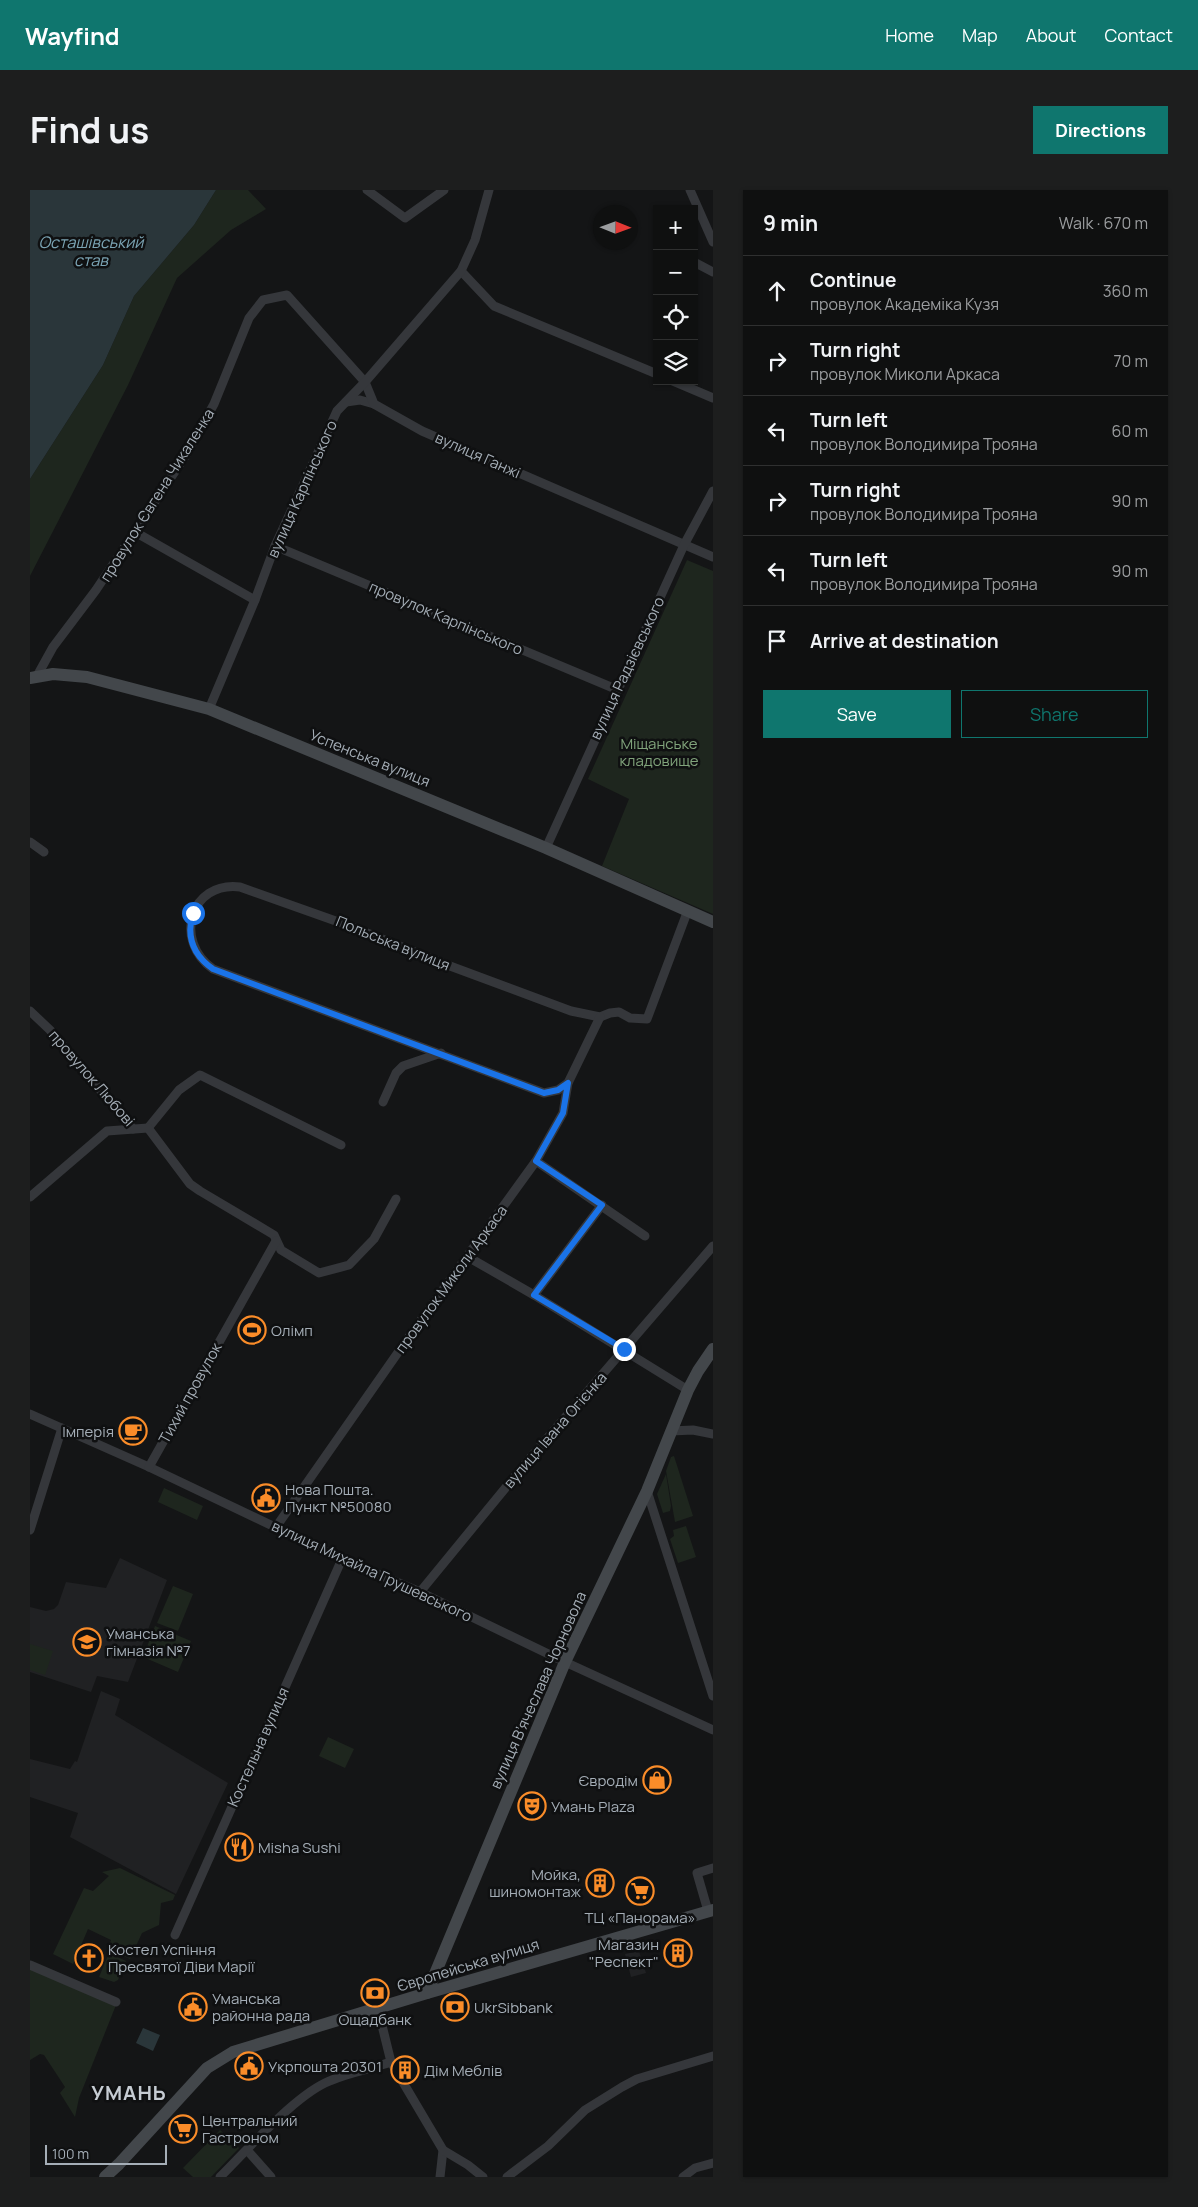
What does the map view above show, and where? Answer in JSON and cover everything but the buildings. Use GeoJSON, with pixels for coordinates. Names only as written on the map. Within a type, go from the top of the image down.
{"type":"FeatureCollection","features":[{"type":"Feature","properties":{"kind":"street"},"geometry":{"type":"LineString","coordinates":[[367,190],[405,218],[444,190]]}},
{"type":"Feature","properties":{"kind":"street","name":"вулиця Карпінського"},"geometry":{"type":"LineString","coordinates":[[209,709],[255,600],[275,546],[337,411],[365,382],[461,271],[475,240],[489,190]]}},
{"type":"Feature","properties":{"kind":"street"},"geometry":{"type":"LineString","coordinates":[[690,190],[713,242]]}},
{"type":"Feature","properties":{"kind":"street"},"geometry":{"type":"LineString","coordinates":[[698,264],[713,272]]}},
{"type":"Feature","properties":{"kind":"street"},"geometry":{"type":"LineString","coordinates":[[461,271],[494,306],[653,372]]}},
{"type":"Feature","properties":{"kind":"street","name":"провулок Євгена Чикаленка"},"geometry":{"type":"LineString","coordinates":[[34,677],[96,590],[186,455],[214,404],[249,318],[263,300],[287,295],[365,382]]}},
{"type":"Feature","properties":{"kind":"street"},"geometry":{"type":"LineString","coordinates":[[365,382],[374,404]]}},
{"type":"Feature","properties":{"kind":"street"},"geometry":{"type":"LineString","coordinates":[[682,385],[713,398]]}},
{"type":"Feature","properties":{"kind":"street"},"geometry":{"type":"LineString","coordinates":[[346,402],[360,400],[374,404]]}},
{"type":"Feature","properties":{"kind":"street","name":"вулиця Ганжі"},"geometry":{"type":"LineString","coordinates":[[374,404],[422,431],[713,557]]}},
{"type":"Feature","properties":{"kind":"street","name":"вулиця Радзієвського"},"geometry":{"type":"LineString","coordinates":[[546,848],[684,545],[713,490]]}},
{"type":"Feature","properties":{"kind":"street"},"geometry":{"type":"LineString","coordinates":[[135,532],[255,600]]}},
{"type":"Feature","properties":{"kind":"street","name":"провулок Карпінського"},"geometry":{"type":"LineString","coordinates":[[275,546],[618,690]]}},
{"type":"Feature","properties":{"kind":"street","name":"Успенська вулиця"},"geometry":{"type":"LineString","coordinates":[[34,677],[66,674],[88,677],[209,709],[546,848],[713,922]]}},
{"type":"Feature","properties":{"kind":"street"},"geometry":{"type":"LineString","coordinates":[[30,842],[44,852]]}},
{"type":"Feature","properties":{"kind":"street","name":"Польська вулиця"},"geometry":{"type":"LineString","coordinates":[[441,1053],[213,969],[199,957],[191,940],[193,913],[203,898],[209,893],[224,887],[240,887],[348,925],[442,963],[571,1011],[600,1017]]}},
{"type":"Feature","properties":{"kind":"street"},"geometry":{"type":"LineString","coordinates":[[600,1017],[619,1012],[630,1018],[647,1019],[688,910]]}},
{"type":"Feature","properties":{"kind":"street","name":"провулок Любові"},"geometry":{"type":"LineString","coordinates":[[30,1011],[56,1037],[133,1129],[148,1128],[190,1184],[200,1192],[274,1234],[281,1250],[319,1274],[349,1265],[374,1238],[396,1199]]}},
{"type":"Feature","properties":{"kind":"street","name":"провулок Миколи Аркаса"},"geometry":{"type":"LineString","coordinates":[[276,1527],[413,1330],[468,1257],[536,1161],[563,1113],[568,1083],[600,1017]]}},
{"type":"Feature","properties":{"kind":"street"},"geometry":{"type":"LineString","coordinates":[[383,1102],[396,1073],[403,1066],[441,1053],[544,1093],[558,1090],[568,1083]]}},
{"type":"Feature","properties":{"kind":"street"},"geometry":{"type":"LineString","coordinates":[[148,1128],[180,1090],[200,1075],[341,1145]]}},
{"type":"Feature","properties":{"kind":"street"},"geometry":{"type":"LineString","coordinates":[[30,1196],[107,1131],[133,1129]]}},
{"type":"Feature","properties":{"kind":"street"},"geometry":{"type":"LineString","coordinates":[[536,1161],[645,1236]]}},
{"type":"Feature","properties":{"kind":"street"},"geometry":{"type":"LineString","coordinates":[[534,1295],[602,1205]]}},
{"type":"Feature","properties":{"kind":"street","name":"Тихий провулок"},"geometry":{"type":"LineString","coordinates":[[148,1467],[276,1241]]}},
{"type":"Feature","properties":{"kind":"street","name":"вулиця Івана Огієнка"},"geometry":{"type":"LineString","coordinates":[[420,1592],[525,1464],[713,1246]]}},
{"type":"Feature","properties":{"kind":"street"},"geometry":{"type":"LineString","coordinates":[[468,1257],[624,1349],[688,1390]]}},
{"type":"Feature","properties":{"kind":"street","name":"вулиця В’ячеслава Чорновола"},"geometry":{"type":"LineString","coordinates":[[426,1993],[565,1662],[647,1491],[688,1390],[698,1371],[713,1350]]}},
{"type":"Feature","properties":{"kind":"street","name":"вулиця Михайла Грушевського"},"geometry":{"type":"LineString","coordinates":[[30,1414],[148,1467],[342,1559],[420,1592],[565,1662],[713,1730]]}},
{"type":"Feature","properties":{"kind":"street"},"geometry":{"type":"LineString","coordinates":[[30,1530],[62,1428]]}},
{"type":"Feature","properties":{"kind":"street"},"geometry":{"type":"LineString","coordinates":[[671,1430],[693,1430],[713,1434]]}},
{"type":"Feature","properties":{"kind":"street"},"geometry":{"type":"LineString","coordinates":[[647,1491],[713,1696]]}},
{"type":"Feature","properties":{"kind":"street","name":"Костельна вулиця"},"geometry":{"type":"LineString","coordinates":[[175,1935],[342,1559]]}},
{"type":"Feature","properties":{"kind":"street"},"geometry":{"type":"LineString","coordinates":[[710,1910],[697,1873],[713,1868]]}},
{"type":"Feature","properties":{"kind":"street","name":"Європейська вулиця"},"geometry":{"type":"LineString","coordinates":[[104,2177],[119,2164],[207,2068],[233,2052],[710,1910]]}},
{"type":"Feature","properties":{"kind":"street"},"geometry":{"type":"LineString","coordinates":[[30,1965],[116,2002]]}},
{"type":"Feature","properties":{"kind":"street"},"geometry":{"type":"LineString","coordinates":[[378,2009],[391,2062],[443,2150],[468,2165],[483,2177]]}},
{"type":"Feature","properties":{"kind":"street"},"geometry":{"type":"LineString","coordinates":[[508,2177],[548,2146],[585,2110],[615,2091],[637,2079],[713,2056]]}},
{"type":"Feature","properties":{"kind":"street"},"geometry":{"type":"LineString","coordinates":[[220,2177],[297,2102],[317,2087],[391,2062]]}},
{"type":"Feature","properties":{"kind":"street"},"geometry":{"type":"LineString","coordinates":[[247,2150],[271,2177]]}},
{"type":"Feature","properties":{"kind":"street"},"geometry":{"type":"LineString","coordinates":[[440,2177],[443,2150]]}},
{"type":"Feature","properties":{"kind":"street"},"geometry":{"type":"LineString","coordinates":[[683,2177],[695,2168],[713,2163]]}},
{"type":"Feature","properties":{"kind":"shaded area","name":"Уманська гімназія №7"},"geometry":{"type":"Polygon","coordinates":[[[120,1558],[167,1580],[128,1682],[97,1676],[91,1692],[30,1672],[30,1607],[46,1611],[54,1609],[58,1605],[66,1582],[106,1588],[120,1558]]]}},
{"type":"Feature","properties":{"kind":"shaded area"},"geometry":{"type":"Polygon","coordinates":[[[101,1691],[120,1699],[115,1715],[228,1783],[176,1894],[70,1837],[78,1813],[30,1797],[30,1759],[70,1769],[75,1761],[77,1762],[101,1691]]]}},
{"type":"Feature","properties":{"kind":"shaded area"},"geometry":{"type":"Polygon","coordinates":[[[639,1951],[646,1973],[631,1977],[625,1954],[639,1951]]]}},
{"type":"Feature","properties":{"kind":"green space"},"geometry":{"type":"Polygon","coordinates":[[[216,190],[248,190],[266,209],[231,230],[177,278],[128,385],[30,576],[30,479],[103,365],[134,296],[194,225],[216,190]]]}},
{"type":"Feature","properties":{"kind":"green space","name":"Міщанське кладовище"},"geometry":{"type":"Polygon","coordinates":[[[687,560],[713,571],[713,914],[602,866],[629,799],[588,779],[687,560]]]}},
{"type":"Feature","properties":{"kind":"green space"},"geometry":{"type":"Polygon","coordinates":[[[674,1456],[693,1516],[675,1522],[666,1471],[671,1457],[674,1456]]]}},
{"type":"Feature","properties":{"kind":"green space"},"geometry":{"type":"Polygon","coordinates":[[[666,1474],[671,1506],[670,1511],[663,1513],[657,1494],[666,1474]]]}},
{"type":"Feature","properties":{"kind":"green space"},"geometry":{"type":"Polygon","coordinates":[[[164,1488],[203,1506],[197,1520],[158,1502],[164,1488]]]}},
{"type":"Feature","properties":{"kind":"green space"},"geometry":{"type":"Polygon","coordinates":[[[686,1526],[696,1557],[678,1563],[670,1539],[674,1536],[673,1530],[686,1526]]]}},
{"type":"Feature","properties":{"kind":"green space"},"geometry":{"type":"Polygon","coordinates":[[[173,1586],[193,1594],[178,1631],[157,1623],[173,1586]]]}},
{"type":"Feature","properties":{"kind":"green space"},"geometry":{"type":"Polygon","coordinates":[[[155,1626],[191,1641],[178,1672],[143,1657],[155,1626]]]}},
{"type":"Feature","properties":{"kind":"green space"},"geometry":{"type":"Polygon","coordinates":[[[30,1644],[53,1651],[45,1675],[30,1670],[30,1644]]]}},
{"type":"Feature","properties":{"kind":"green space"},"geometry":{"type":"Polygon","coordinates":[[[328,1737],[354,1749],[345,1768],[319,1756],[328,1737]]]}},
{"type":"Feature","properties":{"kind":"green space"},"geometry":{"type":"Polygon","coordinates":[[[120,1868],[175,1895],[173,1900],[161,1903],[159,1925],[142,1933],[130,1959],[108,1949],[111,1940],[88,1929],[73,1964],[53,1954],[84,1888],[93,1891],[109,1876],[102,1872],[120,1868]]]}},
{"type":"Feature","properties":{"kind":"green space"},"geometry":{"type":"Polygon","coordinates":[[[109,1953],[126,1961],[118,1980],[114,1982],[99,1977],[109,1953]]]}},
{"type":"Feature","properties":{"kind":"green space"},"geometry":{"type":"Polygon","coordinates":[[[30,1968],[116,2005],[79,2098],[75,2117],[60,2093],[65,2087],[44,2055],[40,2054],[30,2060],[30,1968]]]}},
{"type":"Feature","properties":{"kind":"green space"},"geometry":{"type":"Polygon","coordinates":[[[220,2130],[239,2148],[211,2177],[193,2177],[183,2168],[220,2130]]]}},
{"type":"Feature","properties":{"kind":"water","name":"Осташівський став"},"geometry":{"type":"Polygon","coordinates":[[[30,190],[216,190],[194,225],[134,296],[103,365],[30,479],[30,190]]]}},
{"type":"Feature","properties":{"kind":"water"},"geometry":{"type":"Polygon","coordinates":[[[143,2028],[160,2035],[153,2051],[136,2043],[143,2028]]]}},
{"type":"Feature","properties":{"kind":"place","name":"Олімп"},"geometry":{"type":"Point","coordinates":[252,1330]}},
{"type":"Feature","properties":{"kind":"place","name":"Імперія"},"geometry":{"type":"Point","coordinates":[133,1431]}},
{"type":"Feature","properties":{"kind":"place","name":"Нова Пошта. Пункт №50080"},"geometry":{"type":"Point","coordinates":[266,1498]}},
{"type":"Feature","properties":{"kind":"place","name":"Уманська гімназія №7"},"geometry":{"type":"Point","coordinates":[87,1642]}},
{"type":"Feature","properties":{"kind":"place","name":"Євродім"},"geometry":{"type":"Point","coordinates":[657,1780]}},
{"type":"Feature","properties":{"kind":"place","name":"Умань Plaza"},"geometry":{"type":"Point","coordinates":[532,1806]}},
{"type":"Feature","properties":{"kind":"place","name":"Мisha Sushi"},"geometry":{"type":"Point","coordinates":[239,1847]}},
{"type":"Feature","properties":{"kind":"place","name":"Мойка, шиномонтаж"},"geometry":{"type":"Point","coordinates":[600,1883]}},
{"type":"Feature","properties":{"kind":"place","name":"ТЦ «Панорама»"},"geometry":{"type":"Point","coordinates":[640,1891]}},
{"type":"Feature","properties":{"kind":"place","name":"Магазин \"Респект\""},"geometry":{"type":"Point","coordinates":[678,1953]}},
{"type":"Feature","properties":{"kind":"place","name":"Костел Успіння Пресвятої Діви Марії"},"geometry":{"type":"Point","coordinates":[89,1958]}},
{"type":"Feature","properties":{"kind":"place","name":"Ощадбанк"},"geometry":{"type":"Point","coordinates":[375,1993]}},
{"type":"Feature","properties":{"kind":"place","name":"Уманська районна рада"},"geometry":{"type":"Point","coordinates":[193,2007]}},
{"type":"Feature","properties":{"kind":"place","name":"UkrSibbank"},"geometry":{"type":"Point","coordinates":[455,2007]}},
{"type":"Feature","properties":{"kind":"place","name":"Укрпошта 20301"},"geometry":{"type":"Point","coordinates":[249,2066]}},
{"type":"Feature","properties":{"kind":"place","name":"Дім Меблів"},"geometry":{"type":"Point","coordinates":[405,2070]}},
{"type":"Feature","properties":{"kind":"place","name":"Центральний Гастроном"},"geometry":{"type":"Point","coordinates":[183,2129]}},
{"type":"Feature","properties":{"kind":"district","name":"УМАНЬ"},"geometry":{"type":"Point","coordinates":[129,2092]}},
{"type":"Feature","properties":{"kind":"route"},"geometry":{"type":"LineString","coordinates":[[193,913],[190,931],[194,949],[205,964],[213,969],[544,1093],[552,1093],[568,1083],[563,1113],[536,1161],[602,1205],[534,1295],[624,1349]]}}]}
